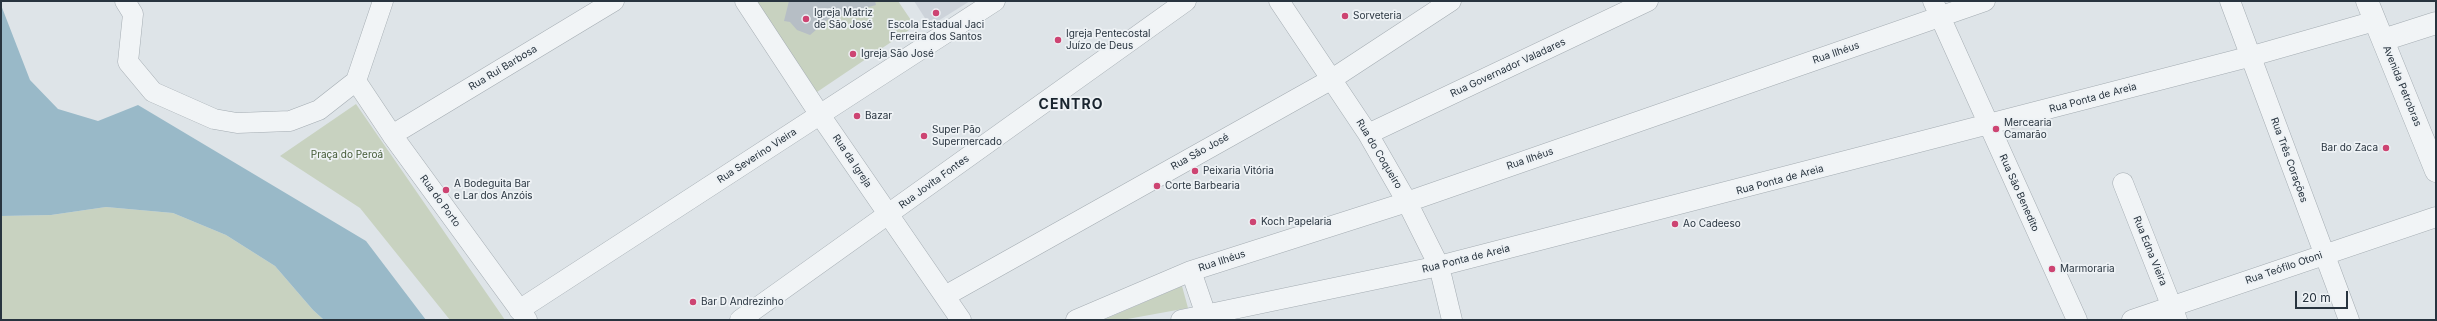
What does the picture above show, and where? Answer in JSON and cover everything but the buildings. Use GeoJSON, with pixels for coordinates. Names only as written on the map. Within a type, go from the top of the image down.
{"type":"FeatureCollection","features":[{"type":"Feature","properties":{"kind":"street"},"geometry":{"type":"LineString","coordinates":[[125,1],[133,14],[128,62],[153,92],[214,119],[237,123],[290,122],[319,110],[356,81],[383,1]]}},
{"type":"Feature","properties":{"kind":"street","name":"Rua Rui Barbosa"},"geometry":{"type":"LineString","coordinates":[[392,135],[614,1]]}},
{"type":"Feature","properties":{"kind":"street","name":"Rua da Igreja"},"geometry":{"type":"LineString","coordinates":[[745,1],[820,115],[961,320]]}},
{"type":"Feature","properties":{"kind":"street","name":"Rua Severino Vieira"},"geometry":{"type":"LineString","coordinates":[[523,315],[820,115],[995,1]]}},
{"type":"Feature","properties":{"kind":"street","name":"Rua Jovita Fontes"},"geometry":{"type":"LineString","coordinates":[[740,320],[889,215],[1186,1]]}},
{"type":"Feature","properties":{"kind":"street","name":"Rua do Coqueiro"},"geometry":{"type":"LineString","coordinates":[[1279,1],[1368,134],[1407,202],[1439,266],[1452,320]]}},
{"type":"Feature","properties":{"kind":"street","name":"Rua São José"},"geometry":{"type":"LineString","coordinates":[[945,296],[1332,79],[1451,1]]}},
{"type":"Feature","properties":{"kind":"street","name":"Rua Governador Valadares"},"geometry":{"type":"LineString","coordinates":[[1368,134],[1648,1]]}},
{"type":"Feature","properties":{"kind":"street","name":"Rua Ilhéus"},"geometry":{"type":"LineString","coordinates":[[1076,320],[1191,271],[1407,202],[1936,9],[1985,1]]}},
{"type":"Feature","properties":{"kind":"street","name":"Rua Três Corações"},"geometry":{"type":"LineString","coordinates":[[2230,1],[2252,56],[2349,320]]}},
{"type":"Feature","properties":{"kind":"street","name":"Rua São Benedito"},"geometry":{"type":"LineString","coordinates":[[1936,9],[2076,320]]}},
{"type":"Feature","properties":{"kind":"street","name":"Rua Ponta de Areia"},"geometry":{"type":"LineString","coordinates":[[1181,320],[1439,266],[1988,125],[2252,56],[2371,11]]}},
{"type":"Feature","properties":{"kind":"street","name":"Avenida Petrobras"},"geometry":{"type":"LineString","coordinates":[[2371,11],[2436,171]]}},
{"type":"Feature","properties":{"kind":"street"},"geometry":{"type":"LineString","coordinates":[[2384,40],[2436,22]]}},
{"type":"Feature","properties":{"kind":"street","name":"Rua do Porto"},"geometry":{"type":"LineString","coordinates":[[356,81],[392,135],[523,315]]}},
{"type":"Feature","properties":{"kind":"street","name":"Rua Edna Vieira"},"geometry":{"type":"LineString","coordinates":[[2122,183],[2174,313]]}},
{"type":"Feature","properties":{"kind":"street","name":"Rua Teófilo Otoni"},"geometry":{"type":"LineString","coordinates":[[2132,320],[2174,313],[2324,254],[2436,217]]}},
{"type":"Feature","properties":{"kind":"street"},"geometry":{"type":"LineString","coordinates":[[1191,271],[1206,315]]}},
{"type":"Feature","properties":{"kind":"shaded area","name":"Escola Estadual Jaci Ferreira dos Santos"},"geometry":{"type":"Polygon","coordinates":[[[914,1],[970,1],[930,26],[914,1]]]}},
{"type":"Feature","properties":{"kind":"green space"},"geometry":{"type":"Polygon","coordinates":[[[756,1],[898,1],[915,26],[817,92],[756,1]]]}},
{"type":"Feature","properties":{"kind":"green space","name":"Praça do Peroá"},"geometry":{"type":"Polygon","coordinates":[[[356,104],[505,320],[450,320],[360,208],[280,156],[356,104]]]}},
{"type":"Feature","properties":{"kind":"green space"},"geometry":{"type":"Polygon","coordinates":[[[106,207],[173,213],[226,235],[275,266],[313,310],[324,320],[1,320],[1,216],[51,215],[106,207]]]}},
{"type":"Feature","properties":{"kind":"green space"},"geometry":{"type":"Polygon","coordinates":[[[1182,286],[1188,308],[1122,320],[1103,320],[1182,286]]]}},
{"type":"Feature","properties":{"kind":"water"},"geometry":{"type":"Polygon","coordinates":[[[1,5],[30,80],[58,109],[98,121],[138,105],[366,241],[426,320],[324,320],[313,310],[275,266],[226,235],[173,213],[106,207],[51,215],[1,216],[1,5]]]}},
{"type":"Feature","properties":{"kind":"place","name":"Escola Estadual Jaci Ferreira dos Santos"},"geometry":{"type":"Point","coordinates":[936,13]}},
{"type":"Feature","properties":{"kind":"place","name":"Sorveteria"},"geometry":{"type":"Point","coordinates":[1345,16]}},
{"type":"Feature","properties":{"kind":"place","name":"Igreja Matriz de São José"},"geometry":{"type":"Point","coordinates":[806,19]}},
{"type":"Feature","properties":{"kind":"place","name":"Igreja Pentecostal Juízo de Deus"},"geometry":{"type":"Point","coordinates":[1058,40]}},
{"type":"Feature","properties":{"kind":"place","name":"Igreja São José"},"geometry":{"type":"Point","coordinates":[853,54]}},
{"type":"Feature","properties":{"kind":"place","name":"Bazar"},"geometry":{"type":"Point","coordinates":[857,116]}},
{"type":"Feature","properties":{"kind":"place","name":"Mercearia Camarão"},"geometry":{"type":"Point","coordinates":[1996,129]}},
{"type":"Feature","properties":{"kind":"place","name":"Super Pão Supermercado"},"geometry":{"type":"Point","coordinates":[924,136]}},
{"type":"Feature","properties":{"kind":"place","name":"Bar do Zaca"},"geometry":{"type":"Point","coordinates":[2386,148]}},
{"type":"Feature","properties":{"kind":"place","name":"Peixaria Vitória"},"geometry":{"type":"Point","coordinates":[1195,171]}},
{"type":"Feature","properties":{"kind":"place","name":"Corte Barbearia"},"geometry":{"type":"Point","coordinates":[1157,186]}},
{"type":"Feature","properties":{"kind":"place","name":"A Bodeguita Bar e Lar dos Anzóis"},"geometry":{"type":"Point","coordinates":[446,190]}},
{"type":"Feature","properties":{"kind":"place","name":"Koch Papelaria"},"geometry":{"type":"Point","coordinates":[1253,222]}},
{"type":"Feature","properties":{"kind":"place","name":"Ao Cadeeso"},"geometry":{"type":"Point","coordinates":[1675,224]}},
{"type":"Feature","properties":{"kind":"place","name":"Marmoraria"},"geometry":{"type":"Point","coordinates":[2052,269]}},
{"type":"Feature","properties":{"kind":"place","name":"Bar D Andrezinho"},"geometry":{"type":"Point","coordinates":[693,302]}},
{"type":"Feature","properties":{"kind":"district","name":"CENTRO"},"geometry":{"type":"Point","coordinates":[1071,105]}}]}
